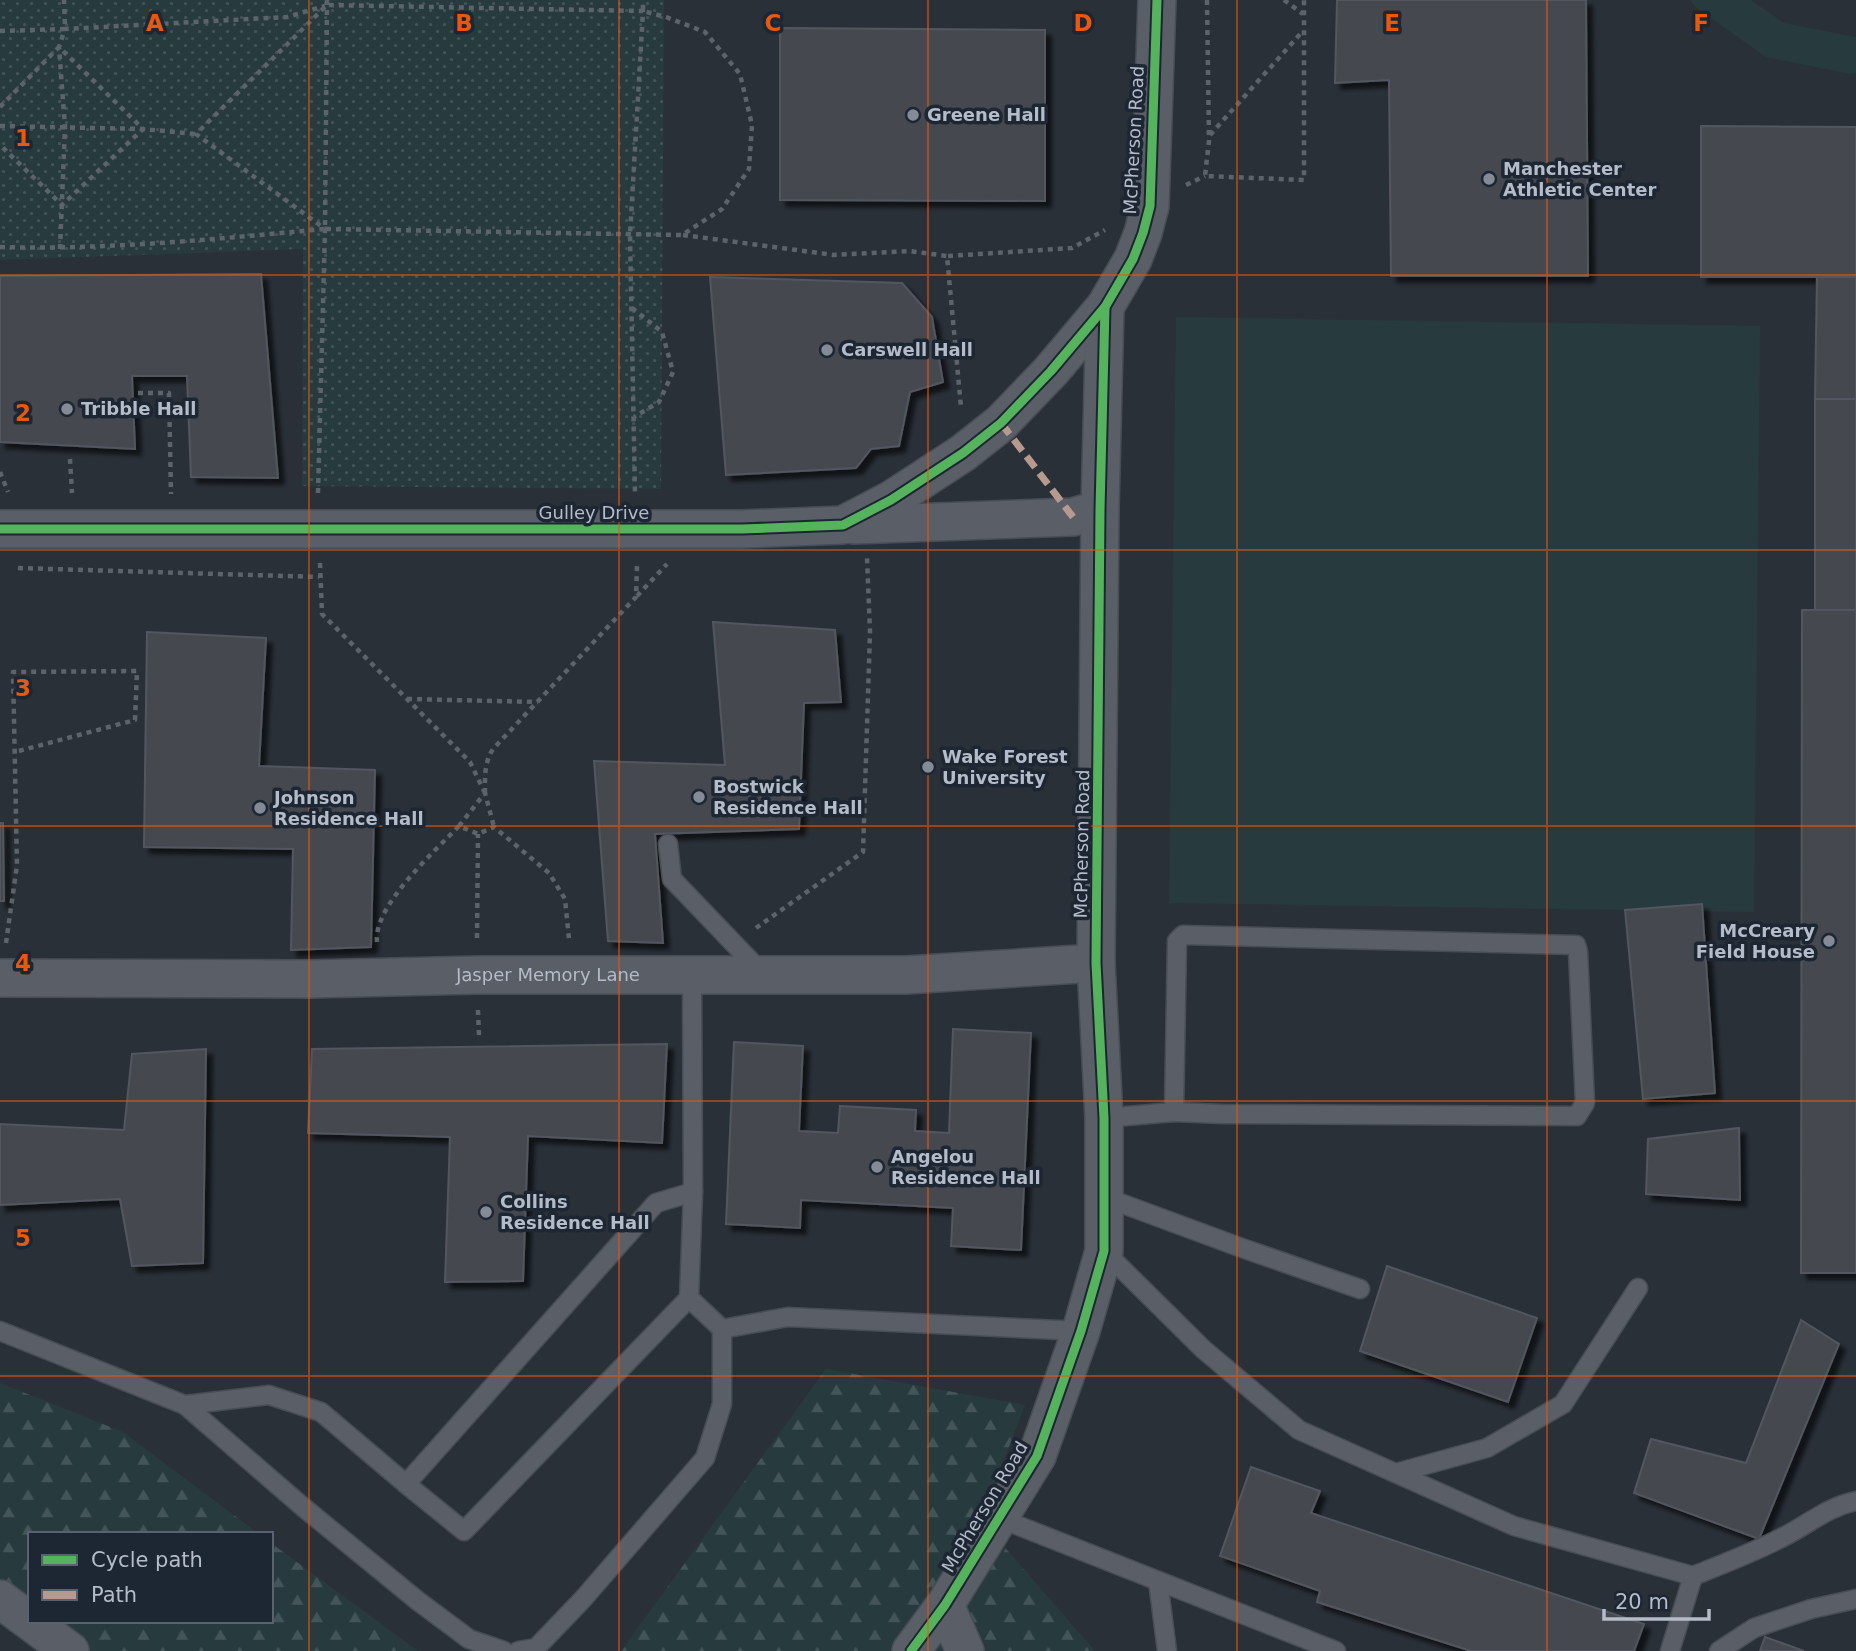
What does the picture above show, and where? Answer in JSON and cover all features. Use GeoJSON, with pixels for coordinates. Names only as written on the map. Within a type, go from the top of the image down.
{"type":"FeatureCollection","features":[{"type":"Feature","properties":{"kind":"street","name":"McPherson Road"},"geometry":{"type":"LineString","coordinates":[[911,1651],[946,1605],[1037,1456],[1082,1331],[1104,1251],[1104,1118],[1096,963],[1100,509],[1105,307],[1133,259],[1150,206],[1157,0]]}},
{"type":"Feature","properties":{"kind":"street","name":"Gulley Drive"},"geometry":{"type":"LineString","coordinates":[[855,525],[963,453],[1001,423],[1051,371],[1105,307]]}},
{"type":"Feature","properties":{"kind":"street","name":"Gulley Drive"},"geometry":{"type":"LineString","coordinates":[[6,516],[322,529],[637,528],[855,525],[1073,517],[1100,509]]}},
{"type":"Feature","properties":{"kind":"street","name":"Jasper Memory Lane"},"geometry":{"type":"LineString","coordinates":[[2,966],[312,979],[477,975],[906,975],[1096,963]]}},
{"type":"Feature","properties":{"kind":"street"},"geometry":{"type":"LineString","coordinates":[[0,1599],[28,1620]]}},
{"type":"Feature","properties":{"kind":"street"},"geometry":{"type":"LineString","coordinates":[[946,1605],[965,1651]]}},
{"type":"Feature","properties":{"kind":"street"},"geometry":{"type":"LineString","coordinates":[[32,1623],[70,1651]]}},
{"type":"Feature","properties":{"kind":"lane"},"geometry":{"type":"LineString","coordinates":[[668,844],[672,878],[765,976]]}},
{"type":"Feature","properties":{"kind":"lane"},"geometry":{"type":"LineString","coordinates":[[1104,1118],[1174,1112],[1577,1116],[1585,1104],[1576,945],[1183,935],[1177,941],[1174,1112]]}},
{"type":"Feature","properties":{"kind":"lane"},"geometry":{"type":"LineString","coordinates":[[185,1405],[269,1395],[321,1412],[464,1531],[689,1298],[693,1192],[692,977]]}},
{"type":"Feature","properties":{"kind":"lane"},"geometry":{"type":"LineString","coordinates":[[407,1483],[656,1203],[693,1192]]}},
{"type":"Feature","properties":{"kind":"lane"},"geometry":{"type":"LineString","coordinates":[[1104,1197],[1360,1289]]}},
{"type":"Feature","properties":{"kind":"lane"},"geometry":{"type":"LineString","coordinates":[[1104,1251],[1203,1349],[1299,1430],[1514,1526],[1693,1576],[1785,1536],[1829,1510],[1856,1501]]}},
{"type":"Feature","properties":{"kind":"lane"},"geometry":{"type":"LineString","coordinates":[[1396,1473],[1487,1448],[1563,1404],[1638,1288]]}},
{"type":"Feature","properties":{"kind":"lane"},"geometry":{"type":"LineString","coordinates":[[518,1651],[536,1648],[583,1599],[705,1458],[722,1404],[722,1329],[689,1298]]}},
{"type":"Feature","properties":{"kind":"lane"},"geometry":{"type":"LineString","coordinates":[[722,1329],[788,1317],[1082,1331]]}},
{"type":"Feature","properties":{"kind":"lane"},"geometry":{"type":"LineString","coordinates":[[0,1331],[185,1405],[418,1601],[469,1639],[503,1651]]}},
{"type":"Feature","properties":{"kind":"lane"},"geometry":{"type":"LineString","coordinates":[[999,1518],[1336,1651]]}},
{"type":"Feature","properties":{"kind":"lane"},"geometry":{"type":"LineString","coordinates":[[1670,1651],[1693,1576]]}},
{"type":"Feature","properties":{"kind":"lane"},"geometry":{"type":"LineString","coordinates":[[1158,1581],[1167,1651]]}},
{"type":"Feature","properties":{"kind":"lane"},"geometry":{"type":"LineString","coordinates":[[1719,1651],[1754,1628],[1811,1609],[1856,1600]]}},
{"type":"Feature","properties":{"kind":"path"},"geometry":{"type":"LineString","coordinates":[[60,249],[65,127],[59,47],[65,29],[64,0]]}},
{"type":"Feature","properties":{"kind":"path"},"geometry":{"type":"LineString","coordinates":[[377,945],[379,921],[411,875],[459,825],[485,793],[487,758],[636,597],[637,528],[630,235],[643,0]]}},
{"type":"Feature","properties":{"kind":"path"},"geometry":{"type":"LineString","coordinates":[[1205,176],[1209,135],[1207,0]]}},
{"type":"Feature","properties":{"kind":"path"},"geometry":{"type":"LineString","coordinates":[[1284,0],[1304,15]]}},
{"type":"Feature","properties":{"kind":"path"},"geometry":{"type":"LineString","coordinates":[[0,247],[60,249],[195,241],[325,229],[682,235],[834,255],[909,251],[947,256],[1072,248],[1205,176],[1304,180],[1304,0]]}},
{"type":"Feature","properties":{"kind":"path"},"geometry":{"type":"LineString","coordinates":[[196,134],[327,3]]}},
{"type":"Feature","properties":{"kind":"path"},"geometry":{"type":"LineString","coordinates":[[327,3],[318,507],[322,529],[319,577],[322,614],[470,762],[485,793],[494,827],[549,873],[565,899],[569,946]]}},
{"type":"Feature","properties":{"kind":"path"},"geometry":{"type":"LineString","coordinates":[[0,31],[287,17],[327,3],[643,11],[666,16],[705,32],[740,74],[752,125],[749,169],[722,209],[682,235]]}},
{"type":"Feature","properties":{"kind":"path"},"geometry":{"type":"LineString","coordinates":[[1209,135],[1303,31]]}},
{"type":"Feature","properties":{"kind":"path"},"geometry":{"type":"LineString","coordinates":[[0,107],[59,47]]}},
{"type":"Feature","properties":{"kind":"path"},"geometry":{"type":"LineString","coordinates":[[59,47],[144,129]]}},
{"type":"Feature","properties":{"kind":"path"},"geometry":{"type":"LineString","coordinates":[[0,126],[144,129],[196,134],[325,229]]}},
{"type":"Feature","properties":{"kind":"path"},"geometry":{"type":"LineString","coordinates":[[62,205],[144,129]]}},
{"type":"Feature","properties":{"kind":"path"},"geometry":{"type":"LineString","coordinates":[[0,145],[62,205]]}},
{"type":"Feature","properties":{"kind":"path"},"geometry":{"type":"LineString","coordinates":[[947,256],[962,413]]}},
{"type":"Feature","properties":{"kind":"path"},"geometry":{"type":"LineString","coordinates":[[631,307],[662,332],[673,372],[659,402],[634,417]]}},
{"type":"Feature","properties":{"kind":"path"},"geometry":{"type":"LineString","coordinates":[[138,393],[169,393],[171,505]]}},
{"type":"Feature","properties":{"kind":"path"},"geometry":{"type":"LineString","coordinates":[[70,459],[73,505]]}},
{"type":"Feature","properties":{"kind":"path"},"geometry":{"type":"LineString","coordinates":[[0,472],[6,516]]}},
{"type":"Feature","properties":{"kind":"path"},"geometry":{"type":"LineString","coordinates":[[734,944],[863,852],[870,632],[855,525]]}},
{"type":"Feature","properties":{"kind":"path"},"geometry":{"type":"LineString","coordinates":[[14,568],[319,577]]}},
{"type":"Feature","properties":{"kind":"path"},"geometry":{"type":"LineString","coordinates":[[2,966],[17,865],[13,672],[137,671],[135,720],[15,752]]}},
{"type":"Feature","properties":{"kind":"path"},"geometry":{"type":"LineString","coordinates":[[407,699],[538,702]]}},
{"type":"Feature","properties":{"kind":"path"},"geometry":{"type":"LineString","coordinates":[[459,825],[478,834],[494,827]]}},
{"type":"Feature","properties":{"kind":"path"},"geometry":{"type":"LineString","coordinates":[[478,834],[479,1035]]}},
{"type":"Feature","properties":{"kind":"green space"},"geometry":{"type":"Polygon","coordinates":[[[0,0],[664,0],[661,489],[302,486],[303,249],[0,260],[0,0]]]}},
{"type":"Feature","properties":{"kind":"green space"},"geometry":{"type":"Polygon","coordinates":[[[1690,0],[1751,0],[1784,23],[1856,37],[1856,73],[1766,57],[1695,7],[1690,0]]]}},
{"type":"Feature","properties":{"kind":"green space"},"geometry":{"type":"Polygon","coordinates":[[[1176,317],[1760,326],[1754,912],[1169,903],[1176,317]]]}},
{"type":"Feature","properties":{"kind":"green space"},"geometry":{"type":"Polygon","coordinates":[[[826,1369],[1025,1405],[981,1520],[1095,1651],[621,1651],[826,1369]]]}},
{"type":"Feature","properties":{"kind":"green space"},"geometry":{"type":"Polygon","coordinates":[[[0,1383],[123,1432],[256,1532],[28,1532],[28,1620],[0,1599],[0,1383]]]}},
{"type":"Feature","properties":{"kind":"green space"},"geometry":{"type":"Polygon","coordinates":[[[273,1544],[418,1651],[70,1651],[32,1623],[273,1623],[273,1544]]]}},
{"type":"Feature","properties":{"kind":"building","name":"Manchester Athletic Center"},"geometry":{"type":"Polygon","coordinates":[[[1337,0],[1586,0],[1588,276],[1391,276],[1389,80],[1335,83],[1337,0]]]}},
{"type":"Feature","properties":{"kind":"building","name":"Greene Hall"},"geometry":{"type":"Polygon","coordinates":[[[780,28],[1045,30],[1045,201],[780,200],[780,28]]]}},
{"type":"Feature","properties":{"kind":"building"},"geometry":{"type":"Polygon","coordinates":[[[1701,126],[1856,127],[1856,277],[1701,277],[1701,126]]]}},
{"type":"Feature","properties":{"kind":"building","name":"Tribble Hall"},"geometry":{"type":"Polygon","coordinates":[[[261,274],[278,478],[191,477],[187,376],[132,376],[135,449],[0,442],[0,276],[261,274]]]}},
{"type":"Feature","properties":{"kind":"building","name":"Carswell Hall"},"geometry":{"type":"Polygon","coordinates":[[[710,277],[902,283],[932,317],[943,382],[910,392],[899,446],[871,449],[856,468],[726,475],[710,277]]]}},
{"type":"Feature","properties":{"kind":"building"},"geometry":{"type":"Polygon","coordinates":[[[1817,277],[1856,277],[1856,399],[1815,399],[1817,277]]]}},
{"type":"Feature","properties":{"kind":"building"},"geometry":{"type":"Polygon","coordinates":[[[1815,399],[1856,399],[1856,610],[1815,610],[1815,399]]]}},
{"type":"Feature","properties":{"kind":"building","name":"McCreary Field House"},"geometry":{"type":"Polygon","coordinates":[[[1802,610],[1856,610],[1856,1273],[1801,1273],[1802,610]]]}},
{"type":"Feature","properties":{"kind":"building","name":"Bostwick Residence Hall"},"geometry":{"type":"Polygon","coordinates":[[[713,622],[835,630],[841,702],[804,703],[799,829],[655,834],[663,943],[608,941],[594,761],[725,765],[713,622]]]}},
{"type":"Feature","properties":{"kind":"building","name":"Johnson Residence Hall"},"geometry":{"type":"Polygon","coordinates":[[[147,632],[266,638],[259,766],[375,770],[371,947],[291,950],[293,849],[144,847],[147,632]]]}},
{"type":"Feature","properties":{"kind":"building"},"geometry":{"type":"Polygon","coordinates":[[[0,823],[3,823],[4,901],[0,901],[0,823]]]}},
{"type":"Feature","properties":{"kind":"building"},"geometry":{"type":"Polygon","coordinates":[[[1702,904],[1715,1093],[1643,1099],[1625,910],[1702,904]]]}},
{"type":"Feature","properties":{"kind":"building","name":"Angelou Residence Hall"},"geometry":{"type":"Polygon","coordinates":[[[953,1029],[1031,1033],[1021,1250],[951,1246],[953,1208],[801,1200],[800,1228],[726,1224],[734,1042],[803,1046],[799,1131],[838,1133],[840,1106],[916,1110],[915,1131],[949,1133],[953,1029]]]}},
{"type":"Feature","properties":{"kind":"building","name":"Collins Residence Hall"},"geometry":{"type":"Polygon","coordinates":[[[667,1044],[662,1143],[528,1136],[523,1281],[445,1282],[450,1137],[308,1133],[312,1049],[667,1044]]]}},
{"type":"Feature","properties":{"kind":"building"},"geometry":{"type":"Polygon","coordinates":[[[206,1049],[203,1263],[132,1266],[120,1199],[0,1205],[0,1124],[124,1130],[132,1054],[206,1049]]]}},
{"type":"Feature","properties":{"kind":"building"},"geometry":{"type":"Polygon","coordinates":[[[1739,1128],[1740,1200],[1646,1194],[1648,1139],[1739,1128]]]}},
{"type":"Feature","properties":{"kind":"building"},"geometry":{"type":"Polygon","coordinates":[[[1387,1266],[1537,1318],[1508,1402],[1360,1351],[1387,1266]]]}},
{"type":"Feature","properties":{"kind":"building"},"geometry":{"type":"Polygon","coordinates":[[[1801,1320],[1839,1344],[1759,1539],[1634,1493],[1651,1439],[1746,1463],[1801,1320]]]}},
{"type":"Feature","properties":{"kind":"building"},"geometry":{"type":"Polygon","coordinates":[[[1251,1467],[1320,1491],[1311,1513],[1644,1624],[1634,1651],[1471,1651],[1317,1602],[1320,1591],[1220,1556],[1251,1467]]]}},
{"type":"Feature","properties":{"kind":"building"},"geometry":{"type":"Polygon","coordinates":[[[1765,1637],[1804,1651],[1760,1651],[1765,1637]]]}},
{"type":"Feature","properties":{"kind":"marked path"},"geometry":{"type":"LineString","coordinates":[[1001,423],[1073,517]]}},
{"type":"Feature","properties":{"kind":"cycle path"},"geometry":{"type":"LineString","coordinates":[[0,529],[742,529],[843,525],[891,500],[963,453],[1001,423],[1051,371],[1105,307],[1133,259],[1150,206],[1157,0]]}},
{"type":"Feature","properties":{"kind":"cycle path"},"geometry":{"type":"LineString","coordinates":[[911,1651],[945,1605],[1037,1456],[1081,1331],[1104,1251],[1104,1118],[1096,963],[1100,509],[1105,307]]}},
{"type":"Feature","properties":{"kind":"place","name":"Greene Hall"},"geometry":{"type":"Point","coordinates":[913,115]}},
{"type":"Feature","properties":{"kind":"place","name":"Manchester Athletic Center"},"geometry":{"type":"Point","coordinates":[1489,179]}},
{"type":"Feature","properties":{"kind":"place","name":"Carswell Hall"},"geometry":{"type":"Point","coordinates":[827,350]}},
{"type":"Feature","properties":{"kind":"place","name":"Tribble Hall"},"geometry":{"type":"Point","coordinates":[67,409]}},
{"type":"Feature","properties":{"kind":"place","name":"Wake Forest University"},"geometry":{"type":"Point","coordinates":[928,767]}},
{"type":"Feature","properties":{"kind":"place","name":"Bostwick Residence Hall"},"geometry":{"type":"Point","coordinates":[699,797]}},
{"type":"Feature","properties":{"kind":"place","name":"Johnson Residence Hall"},"geometry":{"type":"Point","coordinates":[260,808]}},
{"type":"Feature","properties":{"kind":"place","name":"McCreary Field House"},"geometry":{"type":"Point","coordinates":[1829,941]}},
{"type":"Feature","properties":{"kind":"place","name":"Angelou Residence Hall"},"geometry":{"type":"Point","coordinates":[877,1167]}},
{"type":"Feature","properties":{"kind":"place","name":"Collins Residence Hall"},"geometry":{"type":"Point","coordinates":[486,1212]}}]}
